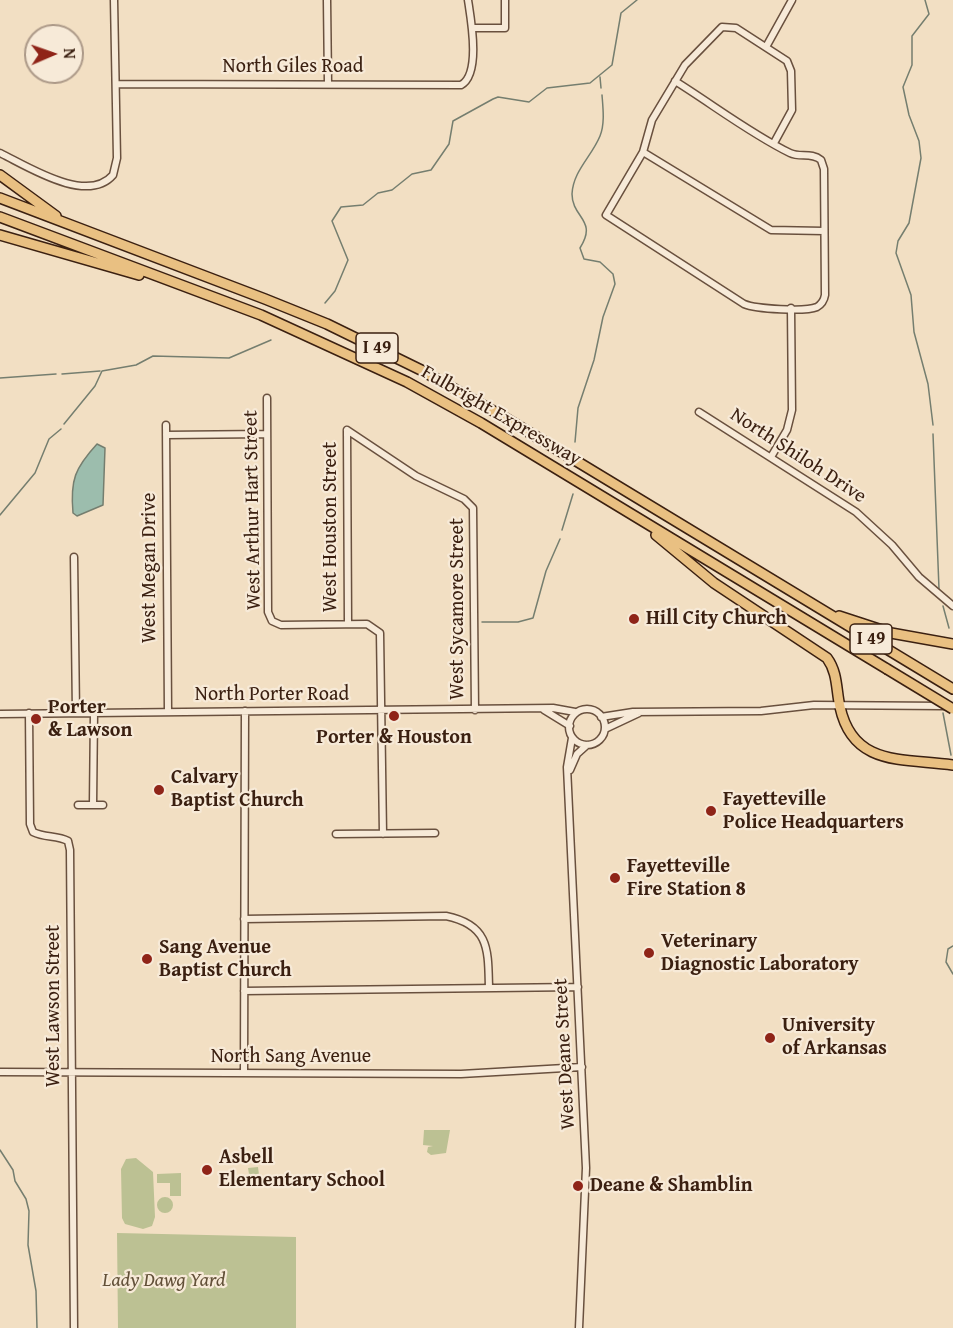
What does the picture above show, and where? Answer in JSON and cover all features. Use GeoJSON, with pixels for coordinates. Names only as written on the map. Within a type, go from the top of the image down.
{"type":"FeatureCollection","features":[{"type":"Feature","properties":{"kind":"highway"},"geometry":{"type":"LineString","coordinates":[[0,175],[67,224]]}},
{"type":"Feature","properties":{"kind":"highway","name":"Fulbright Expressway"},"geometry":{"type":"LineString","coordinates":[[0,198],[266,298],[327,324],[412,365],[502,416],[953,689]]}},
{"type":"Feature","properties":{"kind":"highway","name":"Fulbright Expressway"},"geometry":{"type":"LineString","coordinates":[[0,217],[322,341],[407,382],[953,707]]}},
{"type":"Feature","properties":{"kind":"highway"},"geometry":{"type":"LineString","coordinates":[[1,235],[210,296]]}},
{"type":"Feature","properties":{"kind":"highway"},"geometry":{"type":"LineString","coordinates":[[633,516],[714,584],[821,652],[835,670],[840,705],[850,735],[868,752],[953,765]]}},
{"type":"Feature","properties":{"kind":"highway"},"geometry":{"type":"LineString","coordinates":[[820,609],[891,633],[953,644]]}},
{"type":"Feature","properties":{"kind":"street"},"geometry":{"type":"LineString","coordinates":[[0,153],[43,175],[77,185],[98,185],[109,180],[113,175],[117,158],[114,0]]}},
{"type":"Feature","properties":{"kind":"street"},"geometry":{"type":"LineString","coordinates":[[327,0],[328,83]]}},
{"type":"Feature","properties":{"kind":"street"},"geometry":{"type":"LineString","coordinates":[[468,0],[472,28],[505,28],[505,0]]}},
{"type":"Feature","properties":{"kind":"street"},"geometry":{"type":"LineString","coordinates":[[766,47],[792,0]]}},
{"type":"Feature","properties":{"kind":"street"},"geometry":{"type":"LineString","coordinates":[[675,81],[774,143],[790,153],[812,155],[821,160],[824,169],[824,300],[813,308],[756,308],[744,304],[606,215],[643,152],[652,120],[675,81],[685,65],[719,29],[726,26],[736,28],[766,47],[786,61],[791,71],[792,115],[774,143]]}},
{"type":"Feature","properties":{"kind":"street","name":"North Giles Road"},"geometry":{"type":"LineString","coordinates":[[116,84],[456,85],[468,80],[473,66],[472,28]]}},
{"type":"Feature","properties":{"kind":"street"},"geometry":{"type":"LineString","coordinates":[[643,152],[771,231],[824,231]]}},
{"type":"Feature","properties":{"kind":"street"},"geometry":{"type":"LineString","coordinates":[[771,457],[787,430],[792,410],[791,308]]}},
{"type":"Feature","properties":{"kind":"street","name":"West Arthur Hart Street"},"geometry":{"type":"LineString","coordinates":[[267,398],[268,612],[272,621],[281,625],[348,624]]}},
{"type":"Feature","properties":{"kind":"street","name":"North Shiloh Drive"},"geometry":{"type":"LineString","coordinates":[[699,412],[856,512],[892,545],[935,592],[953,606]]}},
{"type":"Feature","properties":{"kind":"street","name":"West Megan Drive"},"geometry":{"type":"LineString","coordinates":[[166,425],[168,712]]}},
{"type":"Feature","properties":{"kind":"street","name":"West Houston Street"},"geometry":{"type":"LineString","coordinates":[[348,624],[347,430],[416,476],[464,499],[473,508]]}},
{"type":"Feature","properties":{"kind":"street"},"geometry":{"type":"LineString","coordinates":[[166,435],[267,434]]}},
{"type":"Feature","properties":{"kind":"street","name":"West Sycamore Street"},"geometry":{"type":"LineString","coordinates":[[473,508],[475,710]]}},
{"type":"Feature","properties":{"kind":"street"},"geometry":{"type":"LineString","coordinates":[[74,557],[76,713]]}},
{"type":"Feature","properties":{"kind":"street"},"geometry":{"type":"LineString","coordinates":[[348,624],[367,624],[376,628],[381,639],[383,834]]}},
{"type":"Feature","properties":{"kind":"street"},"geometry":{"type":"LineString","coordinates":[[601,717],[640,713],[761,711],[840,705],[953,707]]}},
{"type":"Feature","properties":{"kind":"street","name":"North Porter Road"},"geometry":{"type":"LineString","coordinates":[[0,714],[475,710],[575,712]]}},
{"type":"Feature","properties":{"kind":"street"},"geometry":{"type":"LineString","coordinates":[[544,710],[570,726]]}},
{"type":"Feature","properties":{"kind":"street"},"geometry":{"type":"LineString","coordinates":[[605,729],[601,717],[591,710],[575,712],[570,726],[572,738],[587,745],[597,742],[605,729],[640,713]]}},
{"type":"Feature","properties":{"kind":"street"},"geometry":{"type":"LineString","coordinates":[[244,1072],[245,711]]}},
{"type":"Feature","properties":{"kind":"street","name":"West Lawson Street"},"geometry":{"type":"LineString","coordinates":[[29,713],[30,824],[33,832],[40,836],[61,837],[68,841],[70,850],[74,1328]]}},
{"type":"Feature","properties":{"kind":"street"},"geometry":{"type":"LineString","coordinates":[[93,805],[94,713]]}},
{"type":"Feature","properties":{"kind":"street","name":"West Deane Street"},"geometry":{"type":"LineString","coordinates":[[572,738],[568,779],[586,1168],[579,1328]]}},
{"type":"Feature","properties":{"kind":"street","name":"West Deane Street"},"geometry":{"type":"LineString","coordinates":[[568,779],[577,754],[587,745]]}},
{"type":"Feature","properties":{"kind":"street"},"geometry":{"type":"LineString","coordinates":[[78,805],[103,805]]}},
{"type":"Feature","properties":{"kind":"street"},"geometry":{"type":"LineString","coordinates":[[336,834],[435,833]]}},
{"type":"Feature","properties":{"kind":"street"},"geometry":{"type":"LineString","coordinates":[[244,919],[446,916],[464,919],[479,931],[488,949],[489,988]]}},
{"type":"Feature","properties":{"kind":"street"},"geometry":{"type":"LineString","coordinates":[[244,991],[578,987]]}},
{"type":"Feature","properties":{"kind":"street","name":"North Sang Avenue"},"geometry":{"type":"LineString","coordinates":[[0,1072],[483,1073],[582,1067]]}},
{"type":"Feature","properties":{"kind":"green space"},"geometry":{"type":"Polygon","coordinates":[[[424,1130],[450,1130],[446,1153],[431,1155],[427,1152],[428,1147],[433,1146],[423,1145],[424,1130]]]}},
{"type":"Feature","properties":{"kind":"green space"},"geometry":{"type":"Polygon","coordinates":[[[136,1158],[153,1172],[155,1217],[152,1226],[143,1229],[125,1224],[122,1218],[121,1169],[126,1159],[136,1158]]]}},
{"type":"Feature","properties":{"kind":"green space"},"geometry":{"type":"Polygon","coordinates":[[[258,1167],[260,1183],[235,1186],[234,1181],[241,1180],[249,1174],[248,1168],[258,1167]]]}},
{"type":"Feature","properties":{"kind":"green space"},"geometry":{"type":"Polygon","coordinates":[[[181,1173],[181,1196],[170,1196],[170,1183],[157,1183],[157,1174],[181,1173]]]}},
{"type":"Feature","properties":{"kind":"green space"},"geometry":{"type":"Polygon","coordinates":[[[162,1197],[168,1197],[173,1205],[171,1211],[162,1213],[157,1208],[157,1202],[162,1197]]]}},
{"type":"Feature","properties":{"kind":"green space","name":"Lady Dawg Yard"},"geometry":{"type":"Polygon","coordinates":[[[117,1233],[296,1237],[296,1328],[118,1328],[117,1233]]]}},
{"type":"Feature","properties":{"kind":"shaded area"},"geometry":{"type":"Polygon","coordinates":[[[97,444],[105,448],[103,505],[77,516],[73,513],[73,483],[79,468],[97,444]]]}},
{"type":"Feature","properties":{"kind":"waterway"},"geometry":{"type":"LineString","coordinates":[[325,303],[335,291],[348,260],[332,221],[341,207],[363,205],[378,193],[392,190],[412,174],[431,170],[449,144],[453,121],[493,99],[498,97],[529,102],[547,88],[590,83],[612,65],[621,13],[637,0]]}},
{"type":"Feature","properties":{"kind":"waterway"},"geometry":{"type":"LineString","coordinates":[[925,0],[929,14],[912,36],[912,65],[903,87],[909,115],[919,141],[921,158],[909,223],[898,241],[896,253],[911,295],[914,332],[928,384],[933,425]]}},
{"type":"Feature","properties":{"kind":"waterway"},"geometry":{"type":"LineString","coordinates":[[600,77],[601,88]]}},
{"type":"Feature","properties":{"kind":"waterway"},"geometry":{"type":"LineString","coordinates":[[575,442],[578,408],[594,360],[603,317],[615,284],[613,274],[600,262],[584,259],[580,248],[585,239],[585,225],[573,202],[572,194],[579,171],[602,131],[602,95]]}},
{"type":"Feature","properties":{"kind":"waterway"},"geometry":{"type":"LineString","coordinates":[[64,424],[95,386],[102,371],[136,365],[153,356],[229,358],[271,340]]}},
{"type":"Feature","properties":{"kind":"waterway"},"geometry":{"type":"LineString","coordinates":[[62,374],[100,371]]}},
{"type":"Feature","properties":{"kind":"waterway"},"geometry":{"type":"LineString","coordinates":[[0,378],[56,374]]}},
{"type":"Feature","properties":{"kind":"waterway"},"geometry":{"type":"LineString","coordinates":[[0,515],[35,473],[49,439],[61,429]]}},
{"type":"Feature","properties":{"kind":"waterway"},"geometry":{"type":"LineString","coordinates":[[933,434],[939,589]]}},
{"type":"Feature","properties":{"kind":"waterway"},"geometry":{"type":"LineString","coordinates":[[562,530],[573,494]]}},
{"type":"Feature","properties":{"kind":"waterway"},"geometry":{"type":"LineString","coordinates":[[482,622],[518,622],[533,618],[546,571],[560,539]]}},
{"type":"Feature","properties":{"kind":"waterway"},"geometry":{"type":"LineString","coordinates":[[943,606],[949,628]]}},
{"type":"Feature","properties":{"kind":"waterway"},"geometry":{"type":"LineString","coordinates":[[943,713],[951,755]]}},
{"type":"Feature","properties":{"kind":"waterway"},"geometry":{"type":"LineString","coordinates":[[953,946],[948,949],[946,962],[953,974]]}},
{"type":"Feature","properties":{"kind":"waterway"},"geometry":{"type":"LineString","coordinates":[[0,1150],[13,1170],[15,1181],[26,1199],[29,1211],[28,1245],[36,1291],[37,1328]]}},
{"type":"Feature","properties":{"kind":"place","name":"Hill City Church"},"geometry":{"type":"Point","coordinates":[634,619]}},
{"type":"Feature","properties":{"kind":"place","name":"Porter & Houston"},"geometry":{"type":"Point","coordinates":[394,716]}},
{"type":"Feature","properties":{"kind":"place","name":"Porter & Lawson"},"geometry":{"type":"Point","coordinates":[36,719]}},
{"type":"Feature","properties":{"kind":"place","name":"Calvary Baptist Church"},"geometry":{"type":"Point","coordinates":[159,790]}},
{"type":"Feature","properties":{"kind":"place","name":"Fayetteville Police Headquarters"},"geometry":{"type":"Point","coordinates":[711,811]}},
{"type":"Feature","properties":{"kind":"place","name":"Fayetteville Fire Station 8"},"geometry":{"type":"Point","coordinates":[615,878]}},
{"type":"Feature","properties":{"kind":"place","name":"Veterinary Diagnostic Laboratory"},"geometry":{"type":"Point","coordinates":[649,953]}},
{"type":"Feature","properties":{"kind":"place","name":"Sang Avenue Baptist Church"},"geometry":{"type":"Point","coordinates":[147,959]}},
{"type":"Feature","properties":{"kind":"place","name":"University of Arkansas"},"geometry":{"type":"Point","coordinates":[770,1038]}},
{"type":"Feature","properties":{"kind":"place","name":"Asbell Elementary School"},"geometry":{"type":"Point","coordinates":[207,1170]}},
{"type":"Feature","properties":{"kind":"place","name":"Deane & Shamblin"},"geometry":{"type":"Point","coordinates":[578,1186]}}]}
